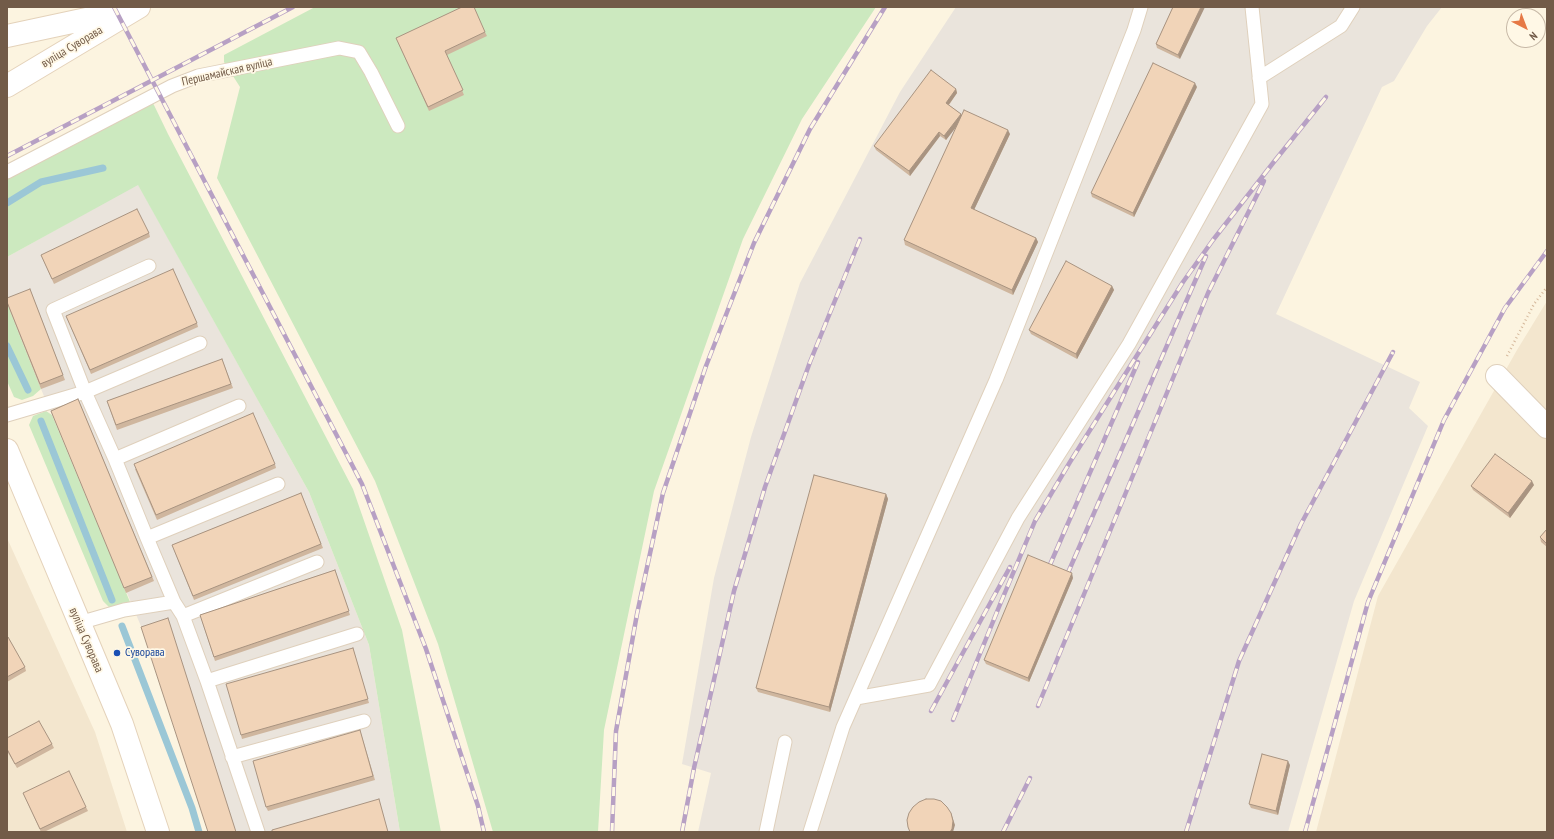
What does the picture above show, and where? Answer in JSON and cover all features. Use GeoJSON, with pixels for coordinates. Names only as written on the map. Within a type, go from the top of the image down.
{"type":"FeatureCollection","features":[{"type":"Feature","properties":{"kind":"street"},"geometry":{"type":"LineString","coordinates":[[7,36],[139,8]]}},
{"type":"Feature","properties":{"kind":"street","name":"вуліца Суворава"},"geometry":{"type":"LineString","coordinates":[[7,86],[139,8]]}},
{"type":"Feature","properties":{"kind":"street"},"geometry":{"type":"LineString","coordinates":[[1497,376],[1547,427]]}},
{"type":"Feature","properties":{"kind":"street","name":"вуліца Суворава"},"geometry":{"type":"LineString","coordinates":[[7,450],[122,724],[158,832]]}},
{"type":"Feature","properties":{"kind":"lane"},"geometry":{"type":"LineString","coordinates":[[810,832],[843,727],[996,380],[1132,37],[1141,7]]}},
{"type":"Feature","properties":{"kind":"lane"},"geometry":{"type":"LineString","coordinates":[[856,698],[929,686],[1018,518],[1129,344],[1262,104],[1252,7]]}},
{"type":"Feature","properties":{"kind":"lane"},"geometry":{"type":"LineString","coordinates":[[1260,78],[1341,26],[1353,7]]}},
{"type":"Feature","properties":{"kind":"lane","name":"Першамайская вуліца"},"geometry":{"type":"LineString","coordinates":[[7,172],[172,86],[198,76],[339,48],[359,52],[371,72],[398,126]]}},
{"type":"Feature","properties":{"kind":"lane"},"geometry":{"type":"LineString","coordinates":[[149,266],[53,310],[85,392],[115,459],[174,602],[183,616],[207,681],[258,832]]}},
{"type":"Feature","properties":{"kind":"lane"},"geometry":{"type":"LineString","coordinates":[[7,414],[85,392],[200,343]]}},
{"type":"Feature","properties":{"kind":"lane"},"geometry":{"type":"LineString","coordinates":[[115,459],[239,406]]}},
{"type":"Feature","properties":{"kind":"lane"},"geometry":{"type":"LineString","coordinates":[[147,538],[278,484]]}},
{"type":"Feature","properties":{"kind":"lane"},"geometry":{"type":"LineString","coordinates":[[183,616],[317,562]]}},
{"type":"Feature","properties":{"kind":"lane"},"geometry":{"type":"LineString","coordinates":[[79,623],[124,610],[174,602]]}},
{"type":"Feature","properties":{"kind":"lane"},"geometry":{"type":"LineString","coordinates":[[207,681],[357,634]]}},
{"type":"Feature","properties":{"kind":"lane"},"geometry":{"type":"LineString","coordinates":[[232,757],[364,721]]}},
{"type":"Feature","properties":{"kind":"lane"},"geometry":{"type":"LineString","coordinates":[[766,832],[785,742]]}},
{"type":"Feature","properties":{"kind":"path"},"geometry":{"type":"LineString","coordinates":[[1497,376],[1534,304],[1547,287]]}},
{"type":"Feature","properties":{"kind":"shaded area"},"geometry":{"type":"Polygon","coordinates":[[[956,7],[1442,7],[1427,26],[1394,81],[1382,87],[1276,314],[1420,382],[1409,408],[1428,426],[1354,601],[1288,832],[698,832],[711,773],[682,764],[714,578],[751,437],[800,283],[900,92],[956,7]]]}},
{"type":"Feature","properties":{"kind":"shaded area"},"geometry":{"type":"Polygon","coordinates":[[[138,184],[309,492],[369,645],[400,832],[208,832],[143,631],[41,389],[7,303],[7,257],[138,184]]]}},
{"type":"Feature","properties":{"kind":"shaded area"},"geometry":{"type":"Polygon","coordinates":[[[1547,301],[1547,832],[1316,832],[1378,596],[1517,350],[1547,301]]]}},
{"type":"Feature","properties":{"kind":"shaded area"},"geometry":{"type":"Polygon","coordinates":[[[7,538],[95,732],[127,832],[7,832],[7,538]]]}},
{"type":"Feature","properties":{"kind":"green space"},"geometry":{"type":"Polygon","coordinates":[[[315,7],[876,7],[802,119],[743,239],[654,491],[604,730],[598,832],[493,832],[438,644],[375,481],[217,178],[240,87],[224,62],[224,55],[315,7]]]}},
{"type":"Feature","properties":{"kind":"green space"},"geometry":{"type":"Polygon","coordinates":[[[153,103],[353,489],[402,630],[441,832],[400,832],[369,645],[309,492],[138,185],[7,257],[7,179],[153,103]]]}},
{"type":"Feature","properties":{"kind":"green space"},"geometry":{"type":"Polygon","coordinates":[[[7,303],[41,389],[33,396],[22,400],[14,397],[7,381],[7,303]]]}},
{"type":"Feature","properties":{"kind":"green space"},"geometry":{"type":"Polygon","coordinates":[[[46,411],[52,415],[130,602],[109,607],[103,601],[29,425],[33,416],[46,411]]]}},
{"type":"Feature","properties":{"kind":"building"},"geometry":{"type":"Polygon","coordinates":[[[462,7],[474,7],[485,32],[445,51],[463,90],[428,107],[396,38],[462,7]]]}},
{"type":"Feature","properties":{"kind":"building"},"geometry":{"type":"Polygon","coordinates":[[[1173,7],[1201,7],[1178,55],[1156,44],[1173,7]]]}},
{"type":"Feature","properties":{"kind":"building"},"geometry":{"type":"Polygon","coordinates":[[[1153,63],[1195,83],[1133,213],[1091,193],[1153,63]]]}},
{"type":"Feature","properties":{"kind":"building"},"geometry":{"type":"Polygon","coordinates":[[[931,70],[956,89],[946,103],[961,114],[944,136],[939,132],[909,171],[874,146],[931,70]]]}},
{"type":"Feature","properties":{"kind":"building"},"geometry":{"type":"Polygon","coordinates":[[[964,110],[1008,130],[971,208],[1036,238],[1012,290],[904,240],[964,110]]]}},
{"type":"Feature","properties":{"kind":"building"},"geometry":{"type":"Polygon","coordinates":[[[137,209],[149,233],[52,279],[41,255],[137,209]]]}},
{"type":"Feature","properties":{"kind":"building"},"geometry":{"type":"Polygon","coordinates":[[[1066,261],[1112,286],[1076,354],[1029,330],[1066,261]]]}},
{"type":"Feature","properties":{"kind":"building"},"geometry":{"type":"Polygon","coordinates":[[[173,269],[197,323],[90,370],[66,316],[173,269]]]}},
{"type":"Feature","properties":{"kind":"building"},"geometry":{"type":"Polygon","coordinates":[[[30,289],[63,375],[40,384],[7,302],[7,298],[30,289]]]}},
{"type":"Feature","properties":{"kind":"building"},"geometry":{"type":"Polygon","coordinates":[[[222,359],[231,384],[116,425],[107,401],[222,359]]]}},
{"type":"Feature","properties":{"kind":"building"},"geometry":{"type":"Polygon","coordinates":[[[78,399],[152,577],[124,588],[51,411],[78,399]]]}},
{"type":"Feature","properties":{"kind":"building"},"geometry":{"type":"Polygon","coordinates":[[[253,413],[275,464],[156,515],[134,464],[253,413]]]}},
{"type":"Feature","properties":{"kind":"building"},"geometry":{"type":"Polygon","coordinates":[[[1495,454],[1532,481],[1508,513],[1471,486],[1495,454]]]}},
{"type":"Feature","properties":{"kind":"building"},"geometry":{"type":"Polygon","coordinates":[[[814,475],[886,494],[829,707],[756,688],[814,475]]]}},
{"type":"Feature","properties":{"kind":"building"},"geometry":{"type":"Polygon","coordinates":[[[301,493],[321,544],[193,596],[172,545],[301,493]]]}},
{"type":"Feature","properties":{"kind":"building"},"geometry":{"type":"Polygon","coordinates":[[[1547,529],[1547,544],[1540,537],[1547,529]]]}},
{"type":"Feature","properties":{"kind":"building"},"geometry":{"type":"Polygon","coordinates":[[[1028,555],[1072,573],[1028,678],[984,660],[1028,555]]]}},
{"type":"Feature","properties":{"kind":"building"},"geometry":{"type":"Polygon","coordinates":[[[335,570],[349,611],[214,657],[200,615],[335,570]]]}},
{"type":"Feature","properties":{"kind":"building"},"geometry":{"type":"Polygon","coordinates":[[[168,618],[236,832],[208,832],[141,627],[168,618]]]}},
{"type":"Feature","properties":{"kind":"building"},"geometry":{"type":"Polygon","coordinates":[[[7,637],[25,667],[7,677],[7,637]]]}},
{"type":"Feature","properties":{"kind":"building"},"geometry":{"type":"Polygon","coordinates":[[[353,648],[368,699],[241,735],[226,684],[353,648]]]}},
{"type":"Feature","properties":{"kind":"building"},"geometry":{"type":"Polygon","coordinates":[[[39,721],[52,744],[15,764],[7,749],[7,738],[39,721]]]}},
{"type":"Feature","properties":{"kind":"building"},"geometry":{"type":"Polygon","coordinates":[[[360,730],[373,776],[266,807],[253,761],[360,730]]]}},
{"type":"Feature","properties":{"kind":"building"},"geometry":{"type":"Polygon","coordinates":[[[1262,754],[1288,761],[1276,811],[1249,804],[1262,754]]]}},
{"type":"Feature","properties":{"kind":"building"},"geometry":{"type":"Polygon","coordinates":[[[69,771],[86,807],[40,829],[23,793],[69,771]]]}},
{"type":"Feature","properties":{"kind":"building"},"geometry":{"type":"Polygon","coordinates":[[[379,799],[388,832],[272,832],[272,830],[379,799]]]}},
{"type":"Feature","properties":{"kind":"building"},"geometry":{"type":"Polygon","coordinates":[[[926,799],[941,801],[947,807],[951,813],[953,821],[950,832],[910,832],[907,820],[909,813],[919,802],[926,799]]]}},
{"type":"Feature","properties":{"kind":"waterway"},"geometry":{"type":"LineString","coordinates":[[7,203],[41,182],[103,168]]}},
{"type":"Feature","properties":{"kind":"waterway"},"geometry":{"type":"LineString","coordinates":[[7,346],[28,390]]}},
{"type":"Feature","properties":{"kind":"waterway"},"geometry":{"type":"LineString","coordinates":[[41,421],[112,600]]}},
{"type":"Feature","properties":{"kind":"waterway"},"geometry":{"type":"LineString","coordinates":[[122,626],[192,808],[199,832]]}},
{"type":"Feature","properties":{"kind":"railway"},"geometry":{"type":"LineString","coordinates":[[114,7],[362,484],[426,649],[478,806],[484,832]]}},
{"type":"Feature","properties":{"kind":"railway"},"geometry":{"type":"LineString","coordinates":[[7,156],[293,7]]}},
{"type":"Feature","properties":{"kind":"railway"},"geometry":{"type":"LineString","coordinates":[[612,832],[616,731],[637,614],[663,493],[706,366],[754,243],[810,129],[885,7]]}},
{"type":"Feature","properties":{"kind":"railway"},"geometry":{"type":"LineString","coordinates":[[953,720],[1035,521],[1070,462],[1183,282],[1213,240],[1326,97]]}},
{"type":"Feature","properties":{"kind":"railway"},"geometry":{"type":"LineString","coordinates":[[1038,706],[1208,293],[1264,181]]}},
{"type":"Feature","properties":{"kind":"railway"},"geometry":{"type":"LineString","coordinates":[[682,832],[694,768],[734,591],[765,487],[810,362],[860,239]]}},
{"type":"Feature","properties":{"kind":"railway"},"geometry":{"type":"LineString","coordinates":[[1305,832],[1368,602],[1444,420],[1505,308],[1547,251]]}},
{"type":"Feature","properties":{"kind":"railway"},"geometry":{"type":"LineString","coordinates":[[1067,575],[1206,256]]}},
{"type":"Feature","properties":{"kind":"railway"},"geometry":{"type":"LineString","coordinates":[[1186,832],[1239,661],[1301,524],[1393,352]]}},
{"type":"Feature","properties":{"kind":"railway"},"geometry":{"type":"LineString","coordinates":[[1049,567],[1138,362]]}},
{"type":"Feature","properties":{"kind":"railway"},"geometry":{"type":"LineString","coordinates":[[931,711],[1010,567]]}},
{"type":"Feature","properties":{"kind":"railway"},"geometry":{"type":"LineString","coordinates":[[1003,832],[1030,778]]}},
{"type":"Feature","properties":{"kind":"place","name":"Суворава"},"geometry":{"type":"Point","coordinates":[117,653]}}]}
